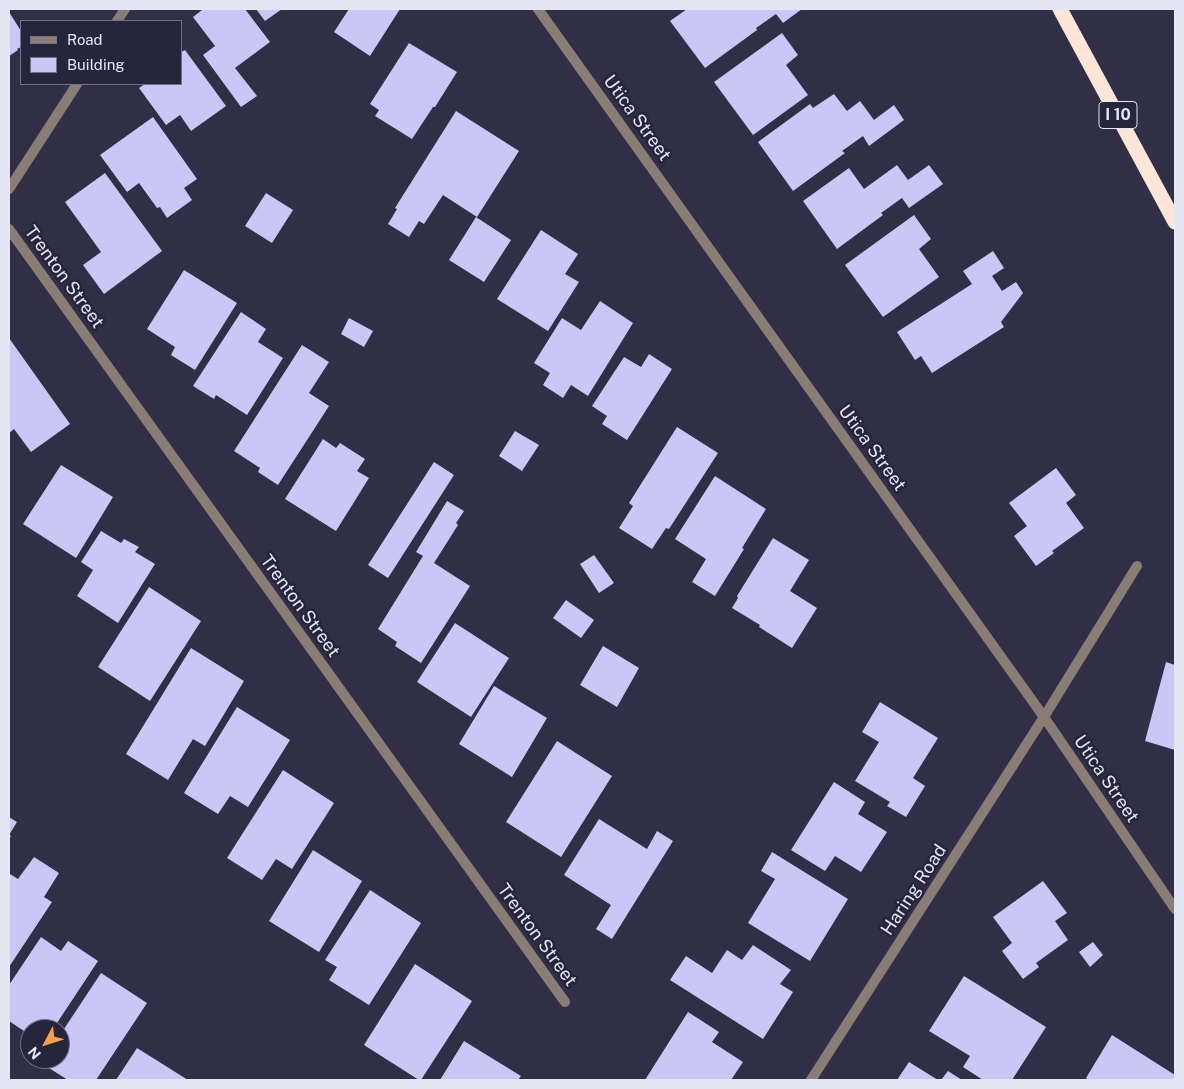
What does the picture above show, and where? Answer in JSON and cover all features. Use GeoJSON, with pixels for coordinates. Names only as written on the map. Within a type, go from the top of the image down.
{"type":"FeatureCollection","features":[{"type":"Feature","properties":{"kind":"highway","name":"I 10"},"geometry":{"type":"LineString","coordinates":[[1060,9],[1175,222]]}},
{"type":"Feature","properties":{"kind":"street"},"geometry":{"type":"LineString","coordinates":[[118,20],[125,9]]}},
{"type":"Feature","properties":{"kind":"street","name":"Utica Street"},"geometry":{"type":"LineString","coordinates":[[538,9],[1044,717],[1175,909]]}},
{"type":"Feature","properties":{"kind":"street"},"geometry":{"type":"LineString","coordinates":[[9,189],[76,85]]}},
{"type":"Feature","properties":{"kind":"street","name":"Trenton Street"},"geometry":{"type":"LineString","coordinates":[[9,229],[565,1002]]}},
{"type":"Feature","properties":{"kind":"street","name":"Haring Road"},"geometry":{"type":"LineString","coordinates":[[811,1080],[1044,717],[1137,566]]}},
{"type":"Feature","properties":{"kind":"building"},"geometry":{"type":"Polygon","coordinates":[[[201,9],[245,9],[270,42],[235,68],[257,96],[241,107],[203,55],[215,46],[193,17],[201,9]]]}},
{"type":"Feature","properties":{"kind":"building"},"geometry":{"type":"Polygon","coordinates":[[[256,9],[282,9],[265,21],[256,9]]]}},
{"type":"Feature","properties":{"kind":"building"},"geometry":{"type":"Polygon","coordinates":[[[349,9],[400,9],[370,56],[334,32],[349,9]]]}},
{"type":"Feature","properties":{"kind":"building"},"geometry":{"type":"Polygon","coordinates":[[[687,9],[802,9],[783,23],[776,14],[705,68],[670,21],[687,9]]]}},
{"type":"Feature","properties":{"kind":"building"},"geometry":{"type":"Polygon","coordinates":[[[9,12],[20,29],[20,48],[9,56],[9,12]]]}},
{"type":"Feature","properties":{"kind":"building"},"geometry":{"type":"Polygon","coordinates":[[[782,33],[798,55],[786,65],[808,95],[753,135],[714,82],[782,33]]]}},
{"type":"Feature","properties":{"kind":"building"},"geometry":{"type":"Polygon","coordinates":[[[409,43],[457,72],[412,139],[375,116],[379,110],[370,104],[409,43]]]}},
{"type":"Feature","properties":{"kind":"building"},"geometry":{"type":"Polygon","coordinates":[[[185,50],[226,106],[191,131],[180,115],[166,125],[139,88],[144,85],[182,85],[182,52],[185,50]]]}},
{"type":"Feature","properties":{"kind":"building"},"geometry":{"type":"Polygon","coordinates":[[[834,94],[847,111],[860,101],[874,120],[894,105],[904,120],[869,146],[863,136],[842,151],[845,153],[793,191],[758,142],[810,104],[813,108],[834,94]]]}},
{"type":"Feature","properties":{"kind":"building"},"geometry":{"type":"Polygon","coordinates":[[[456,111],[519,151],[477,217],[443,195],[424,224],[419,221],[409,237],[388,224],[397,209],[395,208],[456,111]]]}},
{"type":"Feature","properties":{"kind":"building"},"geometry":{"type":"Polygon","coordinates":[[[153,117],[197,179],[184,188],[192,200],[167,218],[160,207],[157,208],[139,183],[127,192],[100,155],[153,117]]]}},
{"type":"Feature","properties":{"kind":"building"},"geometry":{"type":"Polygon","coordinates":[[[897,165],[908,180],[929,165],[943,184],[909,208],[902,198],[881,213],[883,215],[837,249],[803,201],[849,168],[864,189],[897,165]]]}},
{"type":"Feature","properties":{"kind":"building"},"geometry":{"type":"Polygon","coordinates":[[[105,173],[162,251],[104,294],[83,265],[101,252],[65,202],[105,173]]]}},
{"type":"Feature","properties":{"kind":"building"},"geometry":{"type":"Polygon","coordinates":[[[266,193],[293,210],[272,243],[245,226],[266,193]]]}},
{"type":"Feature","properties":{"kind":"building"},"geometry":{"type":"Polygon","coordinates":[[[914,215],[931,239],[919,249],[939,277],[883,317],[845,265],[914,215]]]}},
{"type":"Feature","properties":{"kind":"building"},"geometry":{"type":"Polygon","coordinates":[[[476,217],[511,240],[484,282],[449,260],[476,217]]]}},
{"type":"Feature","properties":{"kind":"building"},"geometry":{"type":"Polygon","coordinates":[[[541,230],[578,254],[565,274],[579,282],[548,331],[497,299],[541,230]]]}},
{"type":"Feature","properties":{"kind":"building"},"geometry":{"type":"Polygon","coordinates":[[[993,251],[1004,268],[992,276],[1002,291],[1016,282],[1023,293],[1001,322],[1004,327],[932,373],[921,356],[915,360],[897,332],[972,284],[963,271],[993,251]]]}},
{"type":"Feature","properties":{"kind":"building"},"geometry":{"type":"Polygon","coordinates":[[[184,270],[237,303],[195,370],[171,355],[175,347],[147,329],[184,270]]]}},
{"type":"Feature","properties":{"kind":"building"},"geometry":{"type":"Polygon","coordinates":[[[600,301],[633,323],[588,396],[571,385],[563,398],[543,385],[550,373],[534,363],[562,318],[581,330],[600,301]]]}},
{"type":"Feature","properties":{"kind":"building"},"geometry":{"type":"Polygon","coordinates":[[[241,312],[266,329],[258,342],[283,358],[247,415],[216,395],[214,399],[193,386],[241,312]]]}},
{"type":"Feature","properties":{"kind":"building"},"geometry":{"type":"Polygon","coordinates":[[[349,318],[373,331],[364,347],[341,334],[349,318]]]}},
{"type":"Feature","properties":{"kind":"building"},"geometry":{"type":"Polygon","coordinates":[[[9,338],[70,424],[31,452],[14,429],[9,433],[9,338]]]}},
{"type":"Feature","properties":{"kind":"building"},"geometry":{"type":"Polygon","coordinates":[[[302,345],[329,362],[309,393],[329,406],[278,485],[258,472],[260,468],[234,451],[302,345]]]}},
{"type":"Feature","properties":{"kind":"building"},"geometry":{"type":"Polygon","coordinates":[[[649,354],[672,369],[627,440],[602,424],[607,416],[592,406],[624,357],[641,367],[649,354]]]}},
{"type":"Feature","properties":{"kind":"building"},"geometry":{"type":"Polygon","coordinates":[[[677,427],[718,453],[669,529],[666,528],[652,549],[619,528],[633,506],[629,503],[677,427]]]}},
{"type":"Feature","properties":{"kind":"building"},"geometry":{"type":"Polygon","coordinates":[[[515,431],[539,445],[522,471],[499,456],[515,431]]]}},
{"type":"Feature","properties":{"kind":"building"},"geometry":{"type":"Polygon","coordinates":[[[323,439],[336,448],[340,443],[365,459],[357,471],[369,478],[336,531],[285,499],[323,439]]]}},
{"type":"Feature","properties":{"kind":"building"},"geometry":{"type":"Polygon","coordinates":[[[434,462],[454,475],[388,578],[368,565],[434,462]]]}},
{"type":"Feature","properties":{"kind":"building"},"geometry":{"type":"Polygon","coordinates":[[[61,465],[113,497],[76,558],[23,524],[61,465]]]}},
{"type":"Feature","properties":{"kind":"building"},"geometry":{"type":"Polygon","coordinates":[[[1056,468],[1076,495],[1066,503],[1084,528],[1052,551],[1054,553],[1036,566],[1014,536],[1027,526],[1009,503],[1056,468]]]}},
{"type":"Feature","properties":{"kind":"building"},"geometry":{"type":"Polygon","coordinates":[[[715,476],[766,509],[715,596],[692,582],[706,559],[675,539],[715,476]]]}},
{"type":"Feature","properties":{"kind":"building"},"geometry":{"type":"Polygon","coordinates":[[[447,501],[464,511],[456,523],[458,525],[434,563],[470,586],[421,663],[395,646],[397,642],[378,629],[423,556],[416,552],[447,501]]]}},
{"type":"Feature","properties":{"kind":"building"},"geometry":{"type":"Polygon","coordinates":[[[101,531],[121,543],[124,539],[139,547],[135,552],[155,564],[118,623],[77,596],[93,570],[81,562],[101,531]]]}},
{"type":"Feature","properties":{"kind":"building"},"geometry":{"type":"Polygon","coordinates":[[[773,538],[809,560],[790,591],[817,608],[792,648],[732,608],[738,598],[737,596],[773,538]]]}},
{"type":"Feature","properties":{"kind":"building"},"geometry":{"type":"Polygon","coordinates":[[[594,555],[614,583],[599,593],[580,564],[594,555]]]}},
{"type":"Feature","properties":{"kind":"building"},"geometry":{"type":"Polygon","coordinates":[[[149,587],[201,621],[150,701],[98,667],[149,587]]]}},
{"type":"Feature","properties":{"kind":"building"},"geometry":{"type":"Polygon","coordinates":[[[566,600],[594,620],[581,638],[553,618],[566,600]]]}},
{"type":"Feature","properties":{"kind":"building"},"geometry":{"type":"Polygon","coordinates":[[[455,623],[509,658],[471,717],[417,682],[455,623]]]}},
{"type":"Feature","properties":{"kind":"building"},"geometry":{"type":"Polygon","coordinates":[[[603,646],[639,668],[617,707],[580,685],[603,646]]]}},
{"type":"Feature","properties":{"kind":"building"},"geometry":{"type":"Polygon","coordinates":[[[191,648],[244,681],[205,746],[193,739],[168,780],[126,754],[191,648]]]}},
{"type":"Feature","properties":{"kind":"building"},"geometry":{"type":"Polygon","coordinates":[[[1166,662],[1175,665],[1175,750],[1145,741],[1166,662]]]}},
{"type":"Feature","properties":{"kind":"building"},"geometry":{"type":"Polygon","coordinates":[[[494,686],[547,718],[512,777],[459,744],[494,686]]]}},
{"type":"Feature","properties":{"kind":"building"},"geometry":{"type":"Polygon","coordinates":[[[880,702],[938,738],[913,778],[925,786],[906,817],[887,806],[890,802],[855,781],[879,742],[862,732],[880,702]]]}},
{"type":"Feature","properties":{"kind":"building"},"geometry":{"type":"Polygon","coordinates":[[[237,707],[290,740],[248,807],[230,796],[218,814],[184,793],[237,707]]]}},
{"type":"Feature","properties":{"kind":"building"},"geometry":{"type":"Polygon","coordinates":[[[557,741],[612,776],[561,857],[506,822],[557,741]]]}},
{"type":"Feature","properties":{"kind":"building"},"geometry":{"type":"Polygon","coordinates":[[[283,770],[334,803],[292,869],[276,859],[262,880],[227,858],[283,770]]]}},
{"type":"Feature","properties":{"kind":"building"},"geometry":{"type":"Polygon","coordinates":[[[834,782],[865,802],[858,814],[887,832],[861,872],[835,856],[825,871],[791,850],[834,782]]]}},
{"type":"Feature","properties":{"kind":"building"},"geometry":{"type":"Polygon","coordinates":[[[9,817],[17,822],[9,835],[9,817]]]}},
{"type":"Feature","properties":{"kind":"building"},"geometry":{"type":"Polygon","coordinates":[[[599,819],[647,849],[657,831],[673,841],[612,939],[596,929],[611,905],[564,875],[599,819]]]}},
{"type":"Feature","properties":{"kind":"building"},"geometry":{"type":"Polygon","coordinates":[[[313,850],[362,881],[319,952],[269,921],[313,850]]]}},
{"type":"Feature","properties":{"kind":"building"},"geometry":{"type":"Polygon","coordinates":[[[772,852],[848,899],[810,961],[748,923],[775,879],[761,871],[772,852]]]}},
{"type":"Feature","properties":{"kind":"building"},"geometry":{"type":"Polygon","coordinates":[[[34,857],[59,873],[44,897],[52,902],[9,967],[9,875],[18,879],[34,857]]]}},
{"type":"Feature","properties":{"kind":"building"},"geometry":{"type":"Polygon","coordinates":[[[1043,881],[1067,913],[1055,921],[1068,940],[1036,963],[1039,967],[1023,979],[1002,951],[1012,943],[993,917],[1043,881]]]}},
{"type":"Feature","properties":{"kind":"building"},"geometry":{"type":"Polygon","coordinates":[[[370,890],[421,923],[369,1005],[329,980],[337,967],[325,960],[370,890]]]}},
{"type":"Feature","properties":{"kind":"building"},"geometry":{"type":"Polygon","coordinates":[[[41,937],[61,951],[68,941],[98,961],[60,1019],[20,1019],[20,1028],[9,1021],[9,985],[41,937]]]}},
{"type":"Feature","properties":{"kind":"building"},"geometry":{"type":"Polygon","coordinates":[[[1093,942],[1103,955],[1090,967],[1079,952],[1093,942]]]}},
{"type":"Feature","properties":{"kind":"building"},"geometry":{"type":"Polygon","coordinates":[[[753,945],[791,970],[780,984],[793,992],[763,1039],[670,980],[686,956],[712,973],[727,950],[742,960],[753,945]]]}},
{"type":"Feature","properties":{"kind":"building"},"geometry":{"type":"Polygon","coordinates":[[[415,964],[472,1001],[421,1080],[364,1045],[415,964]]]}},
{"type":"Feature","properties":{"kind":"building"},"geometry":{"type":"Polygon","coordinates":[[[101,973],[147,1003],[96,1080],[68,1080],[51,1069],[70,1069],[70,1020],[101,973]]]}},
{"type":"Feature","properties":{"kind":"building"},"geometry":{"type":"Polygon","coordinates":[[[964,976],[1046,1027],[1012,1080],[983,1080],[963,1067],[970,1056],[929,1031],[964,976]]]}},
{"type":"Feature","properties":{"kind":"building"},"geometry":{"type":"Polygon","coordinates":[[[688,1012],[719,1032],[712,1042],[743,1062],[731,1080],[645,1080],[688,1012]]]}},
{"type":"Feature","properties":{"kind":"building"},"geometry":{"type":"Polygon","coordinates":[[[1112,1035],[1175,1075],[1175,1080],[1089,1080],[1086,1078],[1112,1035]]]}},
{"type":"Feature","properties":{"kind":"building"},"geometry":{"type":"Polygon","coordinates":[[[464,1041],[521,1076],[518,1080],[440,1080],[464,1041]]]}},
{"type":"Feature","properties":{"kind":"building"},"geometry":{"type":"Polygon","coordinates":[[[137,1048],[188,1080],[116,1080],[137,1048]]]}},
{"type":"Feature","properties":{"kind":"building"},"geometry":{"type":"Polygon","coordinates":[[[909,1062],[938,1080],[897,1080],[909,1062]]]}},
{"type":"Feature","properties":{"kind":"building"},"geometry":{"type":"Polygon","coordinates":[[[948,1071],[962,1080],[941,1080],[948,1071]]]}}]}
